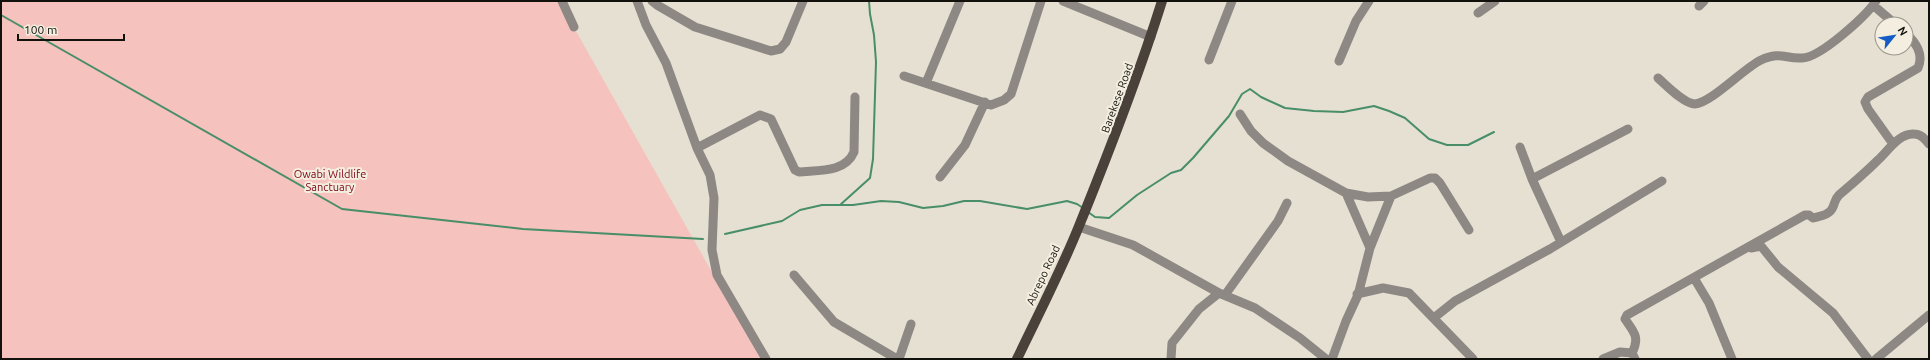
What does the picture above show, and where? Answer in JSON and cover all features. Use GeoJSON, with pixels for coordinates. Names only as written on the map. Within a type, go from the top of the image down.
{"type":"FeatureCollection","features":[{"type":"Feature","properties":{"kind":"main road","name":"Barekese Road"},"geometry":{"type":"LineString","coordinates":[[1089,200],[1118,132],[1162,1]]}},
{"type":"Feature","properties":{"kind":"main road","name":"Abrepo Road"},"geometry":{"type":"LineString","coordinates":[[1017,359],[1079,227],[1089,200]]}},
{"type":"Feature","properties":{"kind":"street"},"geometry":{"type":"LineString","coordinates":[[562,1],[574,26]]}},
{"type":"Feature","properties":{"kind":"street"},"geometry":{"type":"LineString","coordinates":[[637,1],[646,26],[666,63],[697,148],[710,175],[714,198],[712,250],[717,275],[766,359]]}},
{"type":"Feature","properties":{"kind":"street"},"geometry":{"type":"LineString","coordinates":[[652,1],[657,6],[695,27],[771,51],[780,49],[786,42],[803,1]]}},
{"type":"Feature","properties":{"kind":"street"},"geometry":{"type":"LineString","coordinates":[[926,83],[960,1]]}},
{"type":"Feature","properties":{"kind":"street"},"geometry":{"type":"LineString","coordinates":[[904,76],[992,104],[1004,100],[1010,94],[1041,1]]}},
{"type":"Feature","properties":{"kind":"street"},"geometry":{"type":"LineString","coordinates":[[1062,1],[1151,37]]}},
{"type":"Feature","properties":{"kind":"street"},"geometry":{"type":"LineString","coordinates":[[1209,60],[1232,1]]}},
{"type":"Feature","properties":{"kind":"street"},"geometry":{"type":"LineString","coordinates":[[1339,61],[1356,21],[1369,1]]}},
{"type":"Feature","properties":{"kind":"street"},"geometry":{"type":"LineString","coordinates":[[1478,13],[1495,1]]}},
{"type":"Feature","properties":{"kind":"street"},"geometry":{"type":"LineString","coordinates":[[1658,78],[1685,100],[1692,104],[1697,104],[1760,60],[1771,56],[1785,55],[1803,59],[1824,50],[1874,3],[1887,16]]}},
{"type":"Feature","properties":{"kind":"street"},"geometry":{"type":"LineString","coordinates":[[1893,144],[1868,109],[1865,102],[1868,97],[1918,68],[1922,60],[1920,53],[1914,44]]}},
{"type":"Feature","properties":{"kind":"street"},"geometry":{"type":"LineString","coordinates":[[697,148],[760,115],[771,119],[794,170],[799,172],[839,168],[851,159],[854,152],[855,97]]}},
{"type":"Feature","properties":{"kind":"street"},"geometry":{"type":"LineString","coordinates":[[940,176],[965,145],[985,102]]}},
{"type":"Feature","properties":{"kind":"street"},"geometry":{"type":"LineString","coordinates":[[1240,114],[1251,131],[1263,143],[1288,161],[1346,193],[1368,197],[1391,196],[1430,178],[1436,178],[1469,230]]}},
{"type":"Feature","properties":{"kind":"street"},"geometry":{"type":"LineString","coordinates":[[1532,179],[1628,129]]}},
{"type":"Feature","properties":{"kind":"street"},"geometry":{"type":"LineString","coordinates":[[1603,359],[1620,352],[1634,356],[1637,344],[1636,336],[1625,317],[1805,215],[1809,215],[1813,218],[1827,214],[1833,207],[1836,198],[1880,159],[1893,144],[1907,135],[1913,134],[1921,136],[1929,144]]}},
{"type":"Feature","properties":{"kind":"street"},"geometry":{"type":"LineString","coordinates":[[1520,147],[1532,179],[1561,242]]}},
{"type":"Feature","properties":{"kind":"street"},"geometry":{"type":"LineString","coordinates":[[1435,317],[1455,302],[1561,242],[1662,181]]}},
{"type":"Feature","properties":{"kind":"street"},"geometry":{"type":"LineString","coordinates":[[1346,193],[1370,248]]}},
{"type":"Feature","properties":{"kind":"street"},"geometry":{"type":"LineString","coordinates":[[1332,359],[1357,294],[1370,248],[1391,196]]}},
{"type":"Feature","properties":{"kind":"street"},"geometry":{"type":"LineString","coordinates":[[1172,359],[1172,343],[1199,309],[1222,294],[1278,221],[1287,203]]}},
{"type":"Feature","properties":{"kind":"street"},"geometry":{"type":"LineString","coordinates":[[1079,227],[1133,245],[1222,294],[1255,308],[1300,338],[1326,359]]}},
{"type":"Feature","properties":{"kind":"street"},"geometry":{"type":"LineString","coordinates":[[1744,249],[1761,246],[1778,267],[1833,314],[1868,359]]}},
{"type":"Feature","properties":{"kind":"street"},"geometry":{"type":"LineString","coordinates":[[794,275],[834,322],[898,359],[911,324]]}},
{"type":"Feature","properties":{"kind":"street"},"geometry":{"type":"LineString","coordinates":[[1694,278],[1709,303],[1732,359]]}},
{"type":"Feature","properties":{"kind":"street"},"geometry":{"type":"LineString","coordinates":[[1357,294],[1382,288],[1409,293],[1435,317],[1473,359]]}},
{"type":"Feature","properties":{"kind":"street"},"geometry":{"type":"LineString","coordinates":[[1876,359],[1929,315]]}},
{"type":"Feature","properties":{"kind":"green space","name":"Owabi Wildlife Sanctuary"},"geometry":{"type":"Polygon","coordinates":[[[1,1],[559,1],[761,359],[1,359],[1,1]]]}},
{"type":"Feature","properties":{"kind":"waterway"},"geometry":{"type":"LineString","coordinates":[[840,205],[870,178],[873,159],[876,62],[869,1]]}},
{"type":"Feature","properties":{"kind":"waterway"},"geometry":{"type":"LineString","coordinates":[[1,15],[342,209],[523,229],[703,239]]}},
{"type":"Feature","properties":{"kind":"waterway"},"geometry":{"type":"LineString","coordinates":[[1088,212],[1095,217],[1109,218],[1137,195],[1171,173],[1181,170],[1229,116],[1242,94],[1250,89],[1261,97],[1285,108],[1343,112],[1374,106],[1405,118],[1429,139],[1447,145],[1468,145],[1494,132]]}},
{"type":"Feature","properties":{"kind":"waterway"},"geometry":{"type":"LineString","coordinates":[[725,234],[782,221],[800,210],[822,205],[853,205],[881,201],[899,202],[923,208],[943,206],[964,201],[980,201],[1027,209],[1067,201],[1077,204],[1083,208]]}}]}
